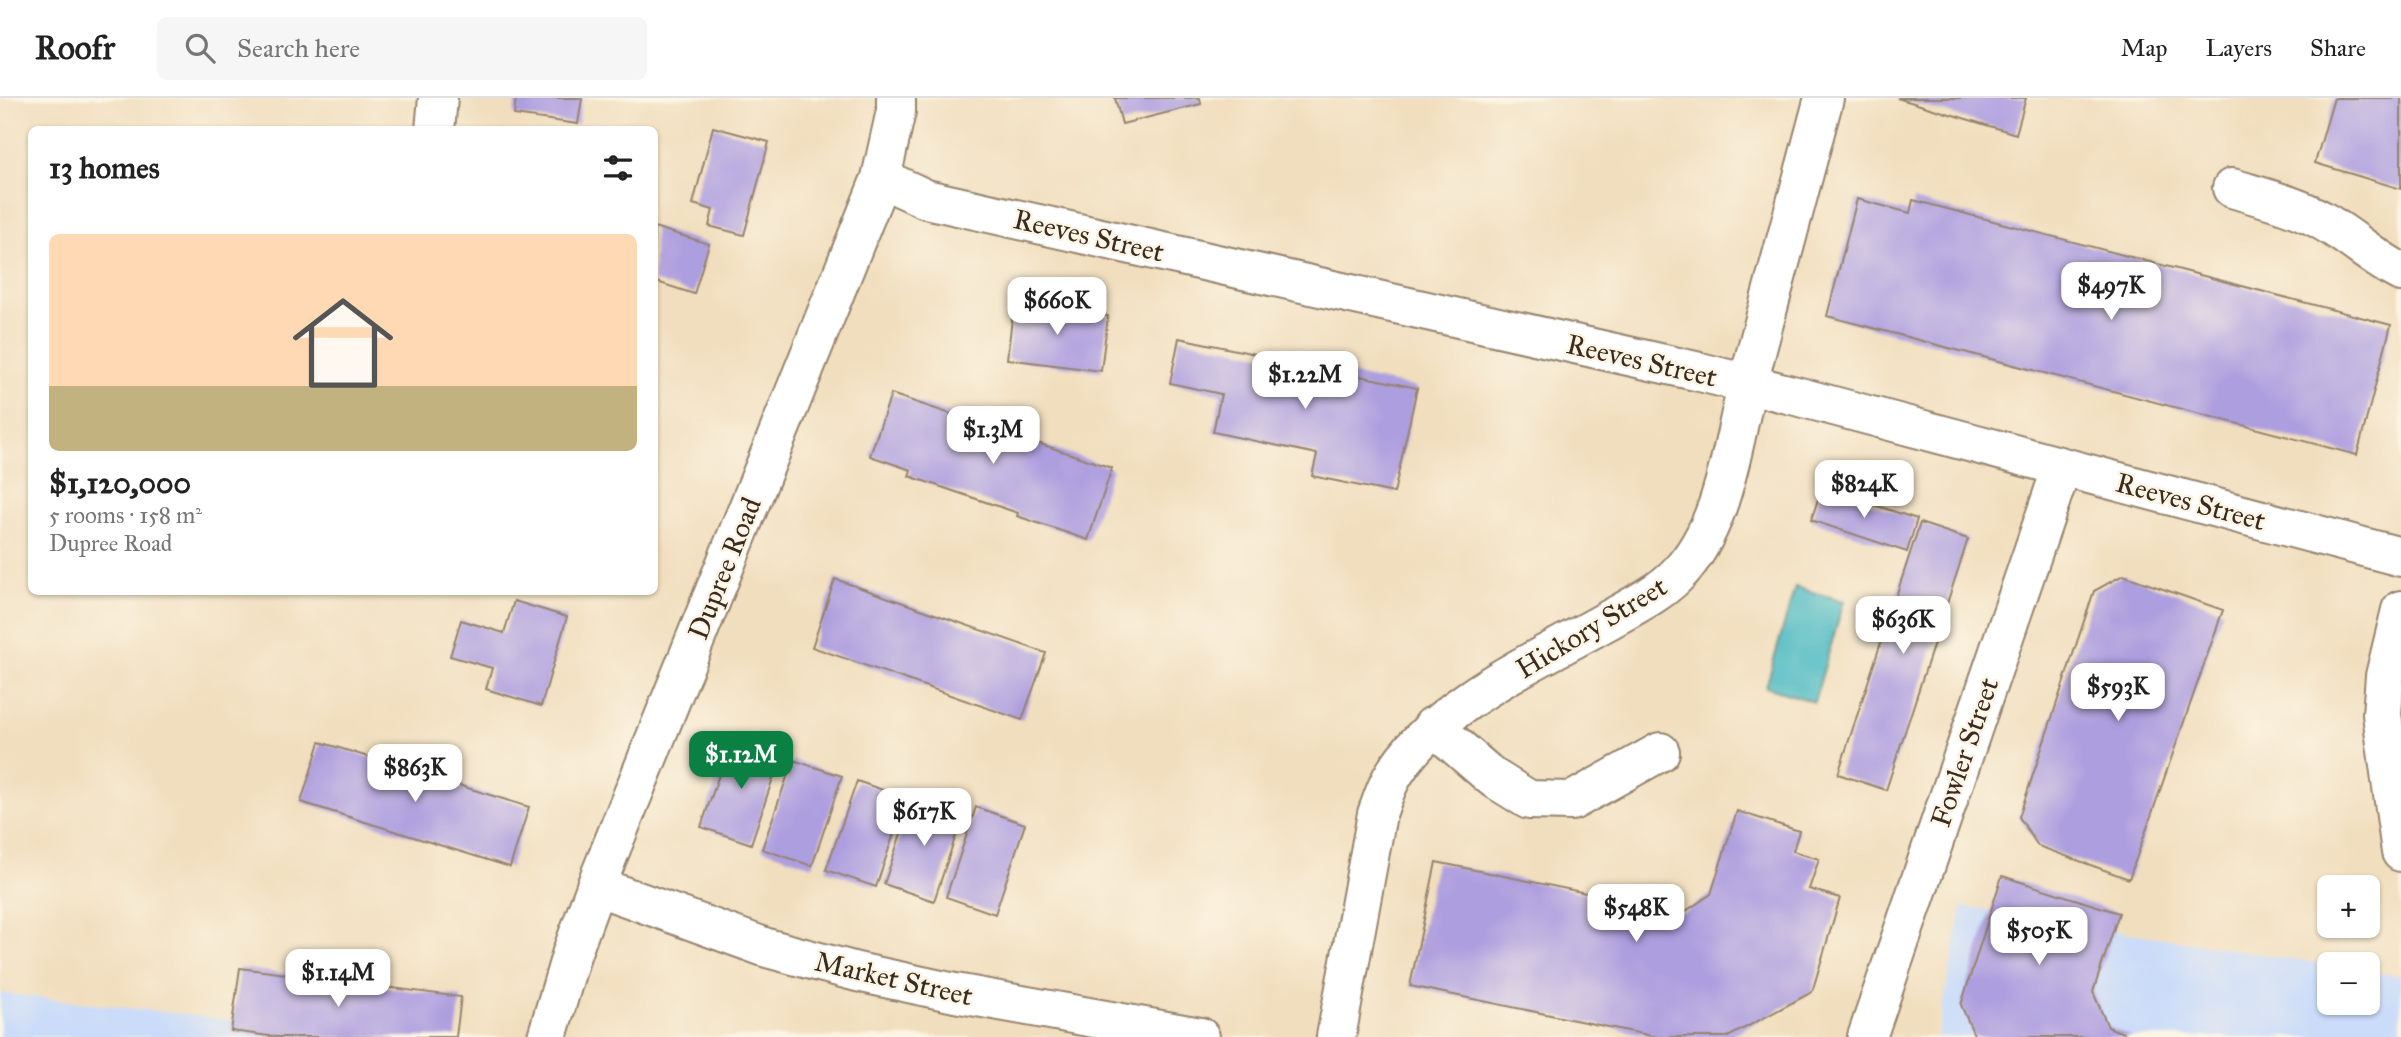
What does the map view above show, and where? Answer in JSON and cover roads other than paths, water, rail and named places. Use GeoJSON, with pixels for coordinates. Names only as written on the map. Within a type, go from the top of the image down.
{"type":"FeatureCollection","features":[{"type":"Feature","properties":{"kind":"street"},"geometry":{"type":"LineString","coordinates":[[435,126],[438,98]]}},
{"type":"Feature","properties":{"kind":"street","name":"Dupree Road"},"geometry":{"type":"LineString","coordinates":[[547,1037],[572,952],[596,886],[881,178],[896,111],[896,98]]}},
{"type":"Feature","properties":{"kind":"street","name":"Hickory Street"},"geometry":{"type":"LineString","coordinates":[[1336,1037],[1377,814],[1390,780],[1409,753],[1433,726],[1494,685],[1647,598],[1676,576],[1701,544],[1730,462],[1824,98]]}},
{"type":"Feature","properties":{"kind":"street","name":"Reeves Street"},"geometry":{"type":"LineString","coordinates":[[881,178],[926,199],[1748,384],[2401,556]]}},
{"type":"Feature","properties":{"kind":"street"},"geometry":{"type":"LineString","coordinates":[[2232,188],[2317,218],[2379,261],[2401,272]]}},
{"type":"Feature","properties":{"kind":"street","name":"Fowler Street"},"geometry":{"type":"LineString","coordinates":[[1867,1037],[2062,467]]}},
{"type":"Feature","properties":{"kind":"street"},"geometry":{"type":"LineString","coordinates":[[2401,610],[2385,676],[2382,714],[2401,852]]}},
{"type":"Feature","properties":{"kind":"street"},"geometry":{"type":"LineString","coordinates":[[1433,726],[1492,777],[1529,800],[1572,801],[1660,752]]}},
{"type":"Feature","properties":{"kind":"street","name":"Market Street"},"geometry":{"type":"LineString","coordinates":[[596,886],[767,948],[857,972],[955,993],[1200,1037]]}},
{"type":"Feature","properties":{"kind":"water"},"geometry":{"type":"Polygon","coordinates":[[[1795,587],[1844,601],[1814,702],[1766,687],[1795,587]]]}}]}
